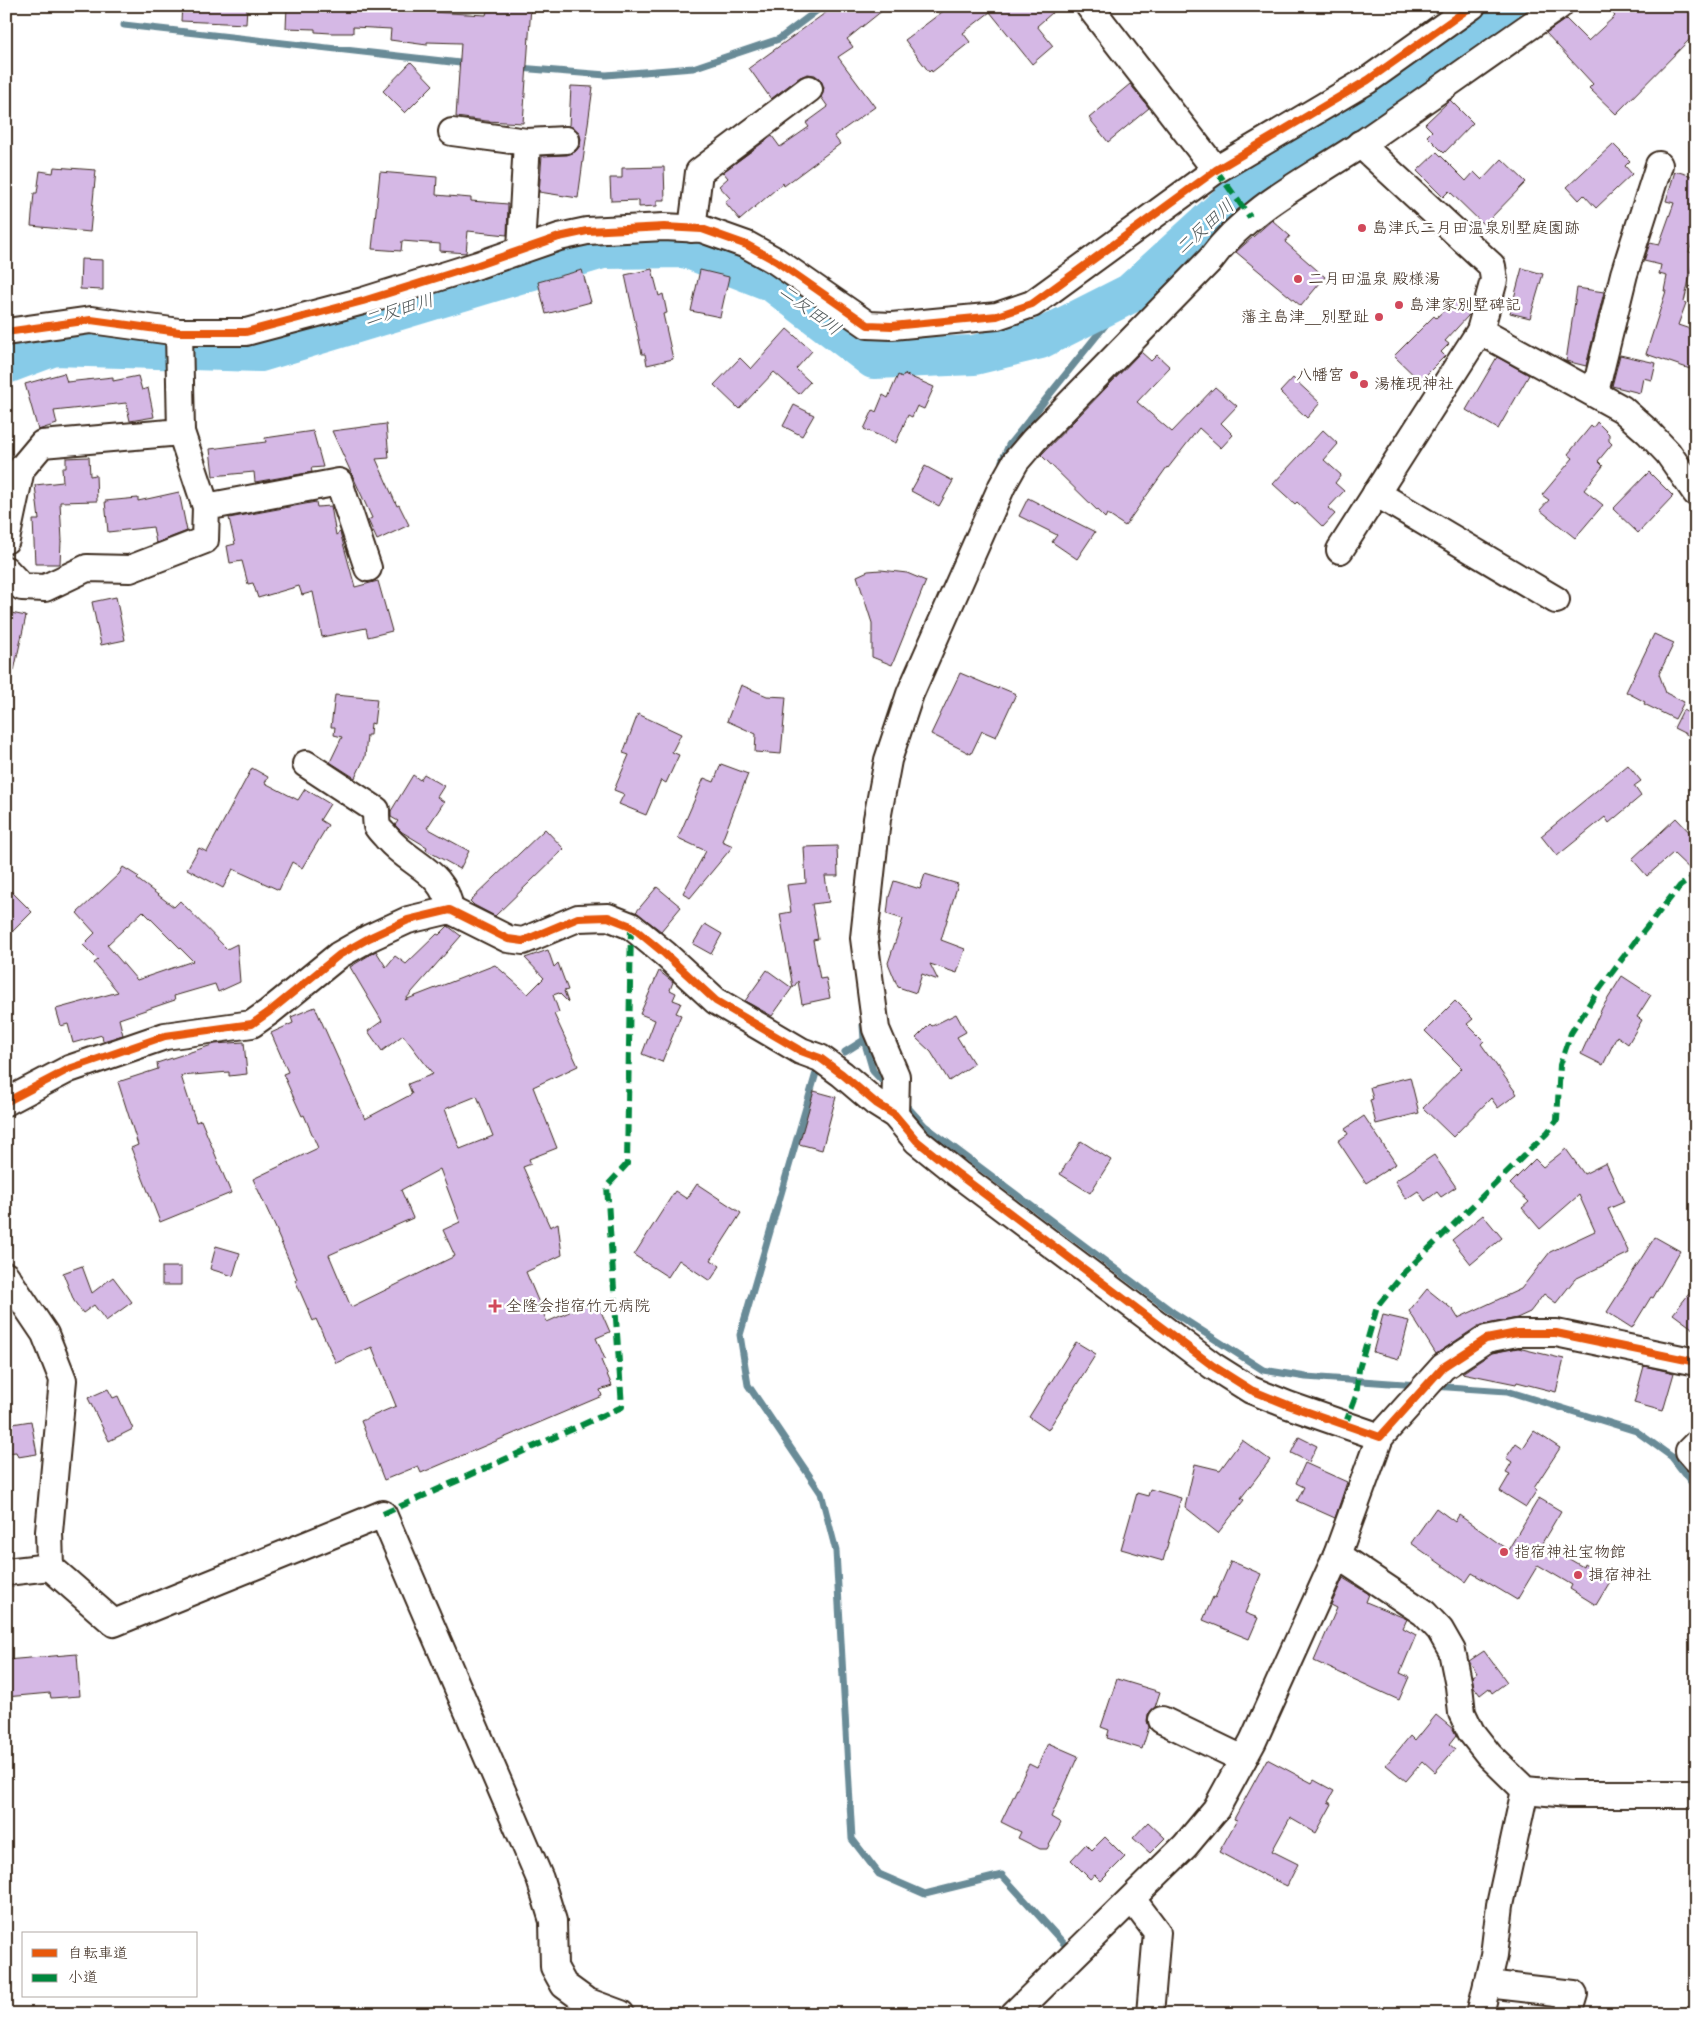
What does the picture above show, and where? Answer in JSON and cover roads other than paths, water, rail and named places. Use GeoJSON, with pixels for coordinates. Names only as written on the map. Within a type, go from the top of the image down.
{"type":"FeatureCollection","features":[{"type":"Feature","properties":{"kind":"street"},"geometry":{"type":"LineString","coordinates":[[1089,6],[1216,170]]}},
{"type":"Feature","properties":{"kind":"street"},"geometry":{"type":"LineString","coordinates":[[6,332],[91,320],[179,332],[246,332],[363,301],[559,237],[588,231],[664,227],[702,229],[747,245],[776,261],[868,325],[892,326],[997,316],[1032,304],[1216,170],[1368,80],[1472,6]]}},
{"type":"Feature","properties":{"kind":"street"},"geometry":{"type":"LineString","coordinates":[[895,1115],[896,1076],[876,1029],[864,938],[877,819],[888,760],[910,694],[1002,486],[1016,461],[1034,440],[1211,260],[1233,232],[1250,217],[1360,144],[1559,6]]}},
{"type":"Feature","properties":{"kind":"street"},"geometry":{"type":"LineString","coordinates":[[692,229],[699,172],[809,89]]}},
{"type":"Feature","properties":{"kind":"street"},"geometry":{"type":"LineString","coordinates":[[452,132],[527,142],[566,140]]}},
{"type":"Feature","properties":{"kind":"street"},"geometry":{"type":"LineString","coordinates":[[521,248],[527,142]]}},
{"type":"Feature","properties":{"kind":"street"},"geometry":{"type":"LineString","coordinates":[[1340,550],[1480,331],[1494,280],[1492,266],[1360,144]]}},
{"type":"Feature","properties":{"kind":"street"},"geometry":{"type":"LineString","coordinates":[[1595,392],[1624,274],[1658,166]]}},
{"type":"Feature","properties":{"kind":"street"},"geometry":{"type":"LineString","coordinates":[[1480,331],[1595,392],[1622,409],[1668,453],[1696,493]]}},
{"type":"Feature","properties":{"kind":"street"},"geometry":{"type":"LineString","coordinates":[[6,570],[22,587],[45,588],[87,568],[130,569],[205,540],[206,507],[180,432],[179,332]]}},
{"type":"Feature","properties":{"kind":"street"},"geometry":{"type":"LineString","coordinates":[[6,540],[21,469],[42,444],[180,432]]}},
{"type":"Feature","properties":{"kind":"street"},"geometry":{"type":"LineString","coordinates":[[206,507],[339,482],[368,568]]}},
{"type":"Feature","properties":{"kind":"street"},"geometry":{"type":"LineString","coordinates":[[1376,493],[1556,600]]}},
{"type":"Feature","properties":{"kind":"street"},"geometry":{"type":"LineString","coordinates":[[306,764],[376,810],[377,826],[393,845],[435,877],[443,886],[448,897],[450,910]]}},
{"type":"Feature","properties":{"kind":"street"},"geometry":{"type":"LineString","coordinates":[[6,1102],[69,1069],[165,1036],[252,1024],[339,956],[369,938],[408,920],[450,910],[501,936],[523,941],[578,918],[608,917],[631,926],[716,1001],[801,1051],[820,1058],[842,1074],[876,1103],[895,1115],[917,1141],[1213,1366],[1250,1390],[1380,1437]]}},
{"type":"Feature","properties":{"kind":"street"},"geometry":{"type":"LineString","coordinates":[[6,1276],[45,1334],[63,1380],[49,1532],[50,1567],[114,1623],[383,1514],[540,1879],[553,1921],[554,1967],[564,1985],[586,2001],[620,2014]]}},
{"type":"Feature","properties":{"kind":"street"},"geometry":{"type":"LineString","coordinates":[[1014,2014],[1185,1846],[1216,1809],[1254,1741],[1337,1555],[1380,1437],[1443,1367],[1486,1339],[1517,1332],[1556,1333],[1696,1362]]}},
{"type":"Feature","properties":{"kind":"street"},"geometry":{"type":"LineString","coordinates":[[1696,1444],[1689,1451],[1696,1459]]}},
{"type":"Feature","properties":{"kind":"street"},"geometry":{"type":"LineString","coordinates":[[1337,1555],[1424,1613],[1440,1630],[1452,1651],[1462,1712],[1471,1732],[1489,1756],[1525,1790],[1568,1794],[1696,1794]]}},
{"type":"Feature","properties":{"kind":"street"},"geometry":{"type":"LineString","coordinates":[[6,1572],[50,1567]]}},
{"type":"Feature","properties":{"kind":"street"},"geometry":{"type":"LineString","coordinates":[[1162,1720],[1243,1759]]}},
{"type":"Feature","properties":{"kind":"street"},"geometry":{"type":"LineString","coordinates":[[1480,2014],[1494,1955],[1500,1905],[1525,1790]]}},
{"type":"Feature","properties":{"kind":"street"},"geometry":{"type":"LineString","coordinates":[[1132,1899],[1157,1932],[1150,2014]]}},
{"type":"Feature","properties":{"kind":"street"},"geometry":{"type":"LineString","coordinates":[[1487,1984],[1574,1994],[1568,2014]]}},
{"type":"Feature","properties":{"kind":"waterway"},"geometry":{"type":"LineString","coordinates":[[519,68],[606,75],[693,68],[779,39],[823,6]]}},
{"type":"Feature","properties":{"kind":"waterway","name":"二反田川"},"geometry":{"type":"LineString","coordinates":[[6,364],[54,346],[260,352],[602,249],[686,248],[773,282],[874,359],[974,355],[1040,339],[1131,293],[1234,199],[1419,78],[1523,6]]}},
{"type":"Feature","properties":{"kind":"waterway"},"geometry":{"type":"LineString","coordinates":[[124,25],[469,64]]}},
{"type":"Feature","properties":{"kind":"waterway"},"geometry":{"type":"LineString","coordinates":[[1002,461],[1009,445],[1131,293]]}},
{"type":"Feature","properties":{"kind":"waterway"},"geometry":{"type":"LineString","coordinates":[[845,1052],[864,1040],[863,1025]]}},
{"type":"Feature","properties":{"kind":"waterway"},"geometry":{"type":"LineString","coordinates":[[864,1040],[873,1071],[889,1088]]}},
{"type":"Feature","properties":{"kind":"waterway"},"geometry":{"type":"LineString","coordinates":[[816,1073],[740,1335],[748,1385],[821,1493],[836,1551],[852,1839],[879,1874],[925,1894],[1002,1875],[1067,1947]]}},
{"type":"Feature","properties":{"kind":"waterway"},"geometry":{"type":"LineString","coordinates":[[902,1101],[925,1126],[1174,1313],[1263,1370],[1306,1377],[1418,1385]]}},
{"type":"Feature","properties":{"kind":"waterway"},"geometry":{"type":"LineString","coordinates":[[1433,1386],[1507,1391],[1636,1431],[1672,1457],[1696,1488]]}},
{"type":"Feature","properties":{"kind":"place","name":"島津氏二月田温泉別墅庭園跡"},"geometry":{"type":"Point","coordinates":[1362,228]}},
{"type":"Feature","properties":{"kind":"place","name":"二月田温泉 殿様湯"},"geometry":{"type":"Point","coordinates":[1298,279]}},
{"type":"Feature","properties":{"kind":"place","name":"島津家別墅碑記"},"geometry":{"type":"Point","coordinates":[1399,305]}},
{"type":"Feature","properties":{"kind":"place","name":"藩主島津＿別墅趾"},"geometry":{"type":"Point","coordinates":[1379,317]}},
{"type":"Feature","properties":{"kind":"place","name":"八幡宮"},"geometry":{"type":"Point","coordinates":[1354,375]}},
{"type":"Feature","properties":{"kind":"place","name":"湯権現神社"},"geometry":{"type":"Point","coordinates":[1364,384]}},
{"type":"Feature","properties":{"kind":"place","name":"全隆会指宿竹元病院"},"geometry":{"type":"Point","coordinates":[495,1306]}},
{"type":"Feature","properties":{"kind":"place","name":"指宿神社宝物館"},"geometry":{"type":"Point","coordinates":[1504,1552]}},
{"type":"Feature","properties":{"kind":"place","name":"揖宿神社"},"geometry":{"type":"Point","coordinates":[1578,1575]}}]}
